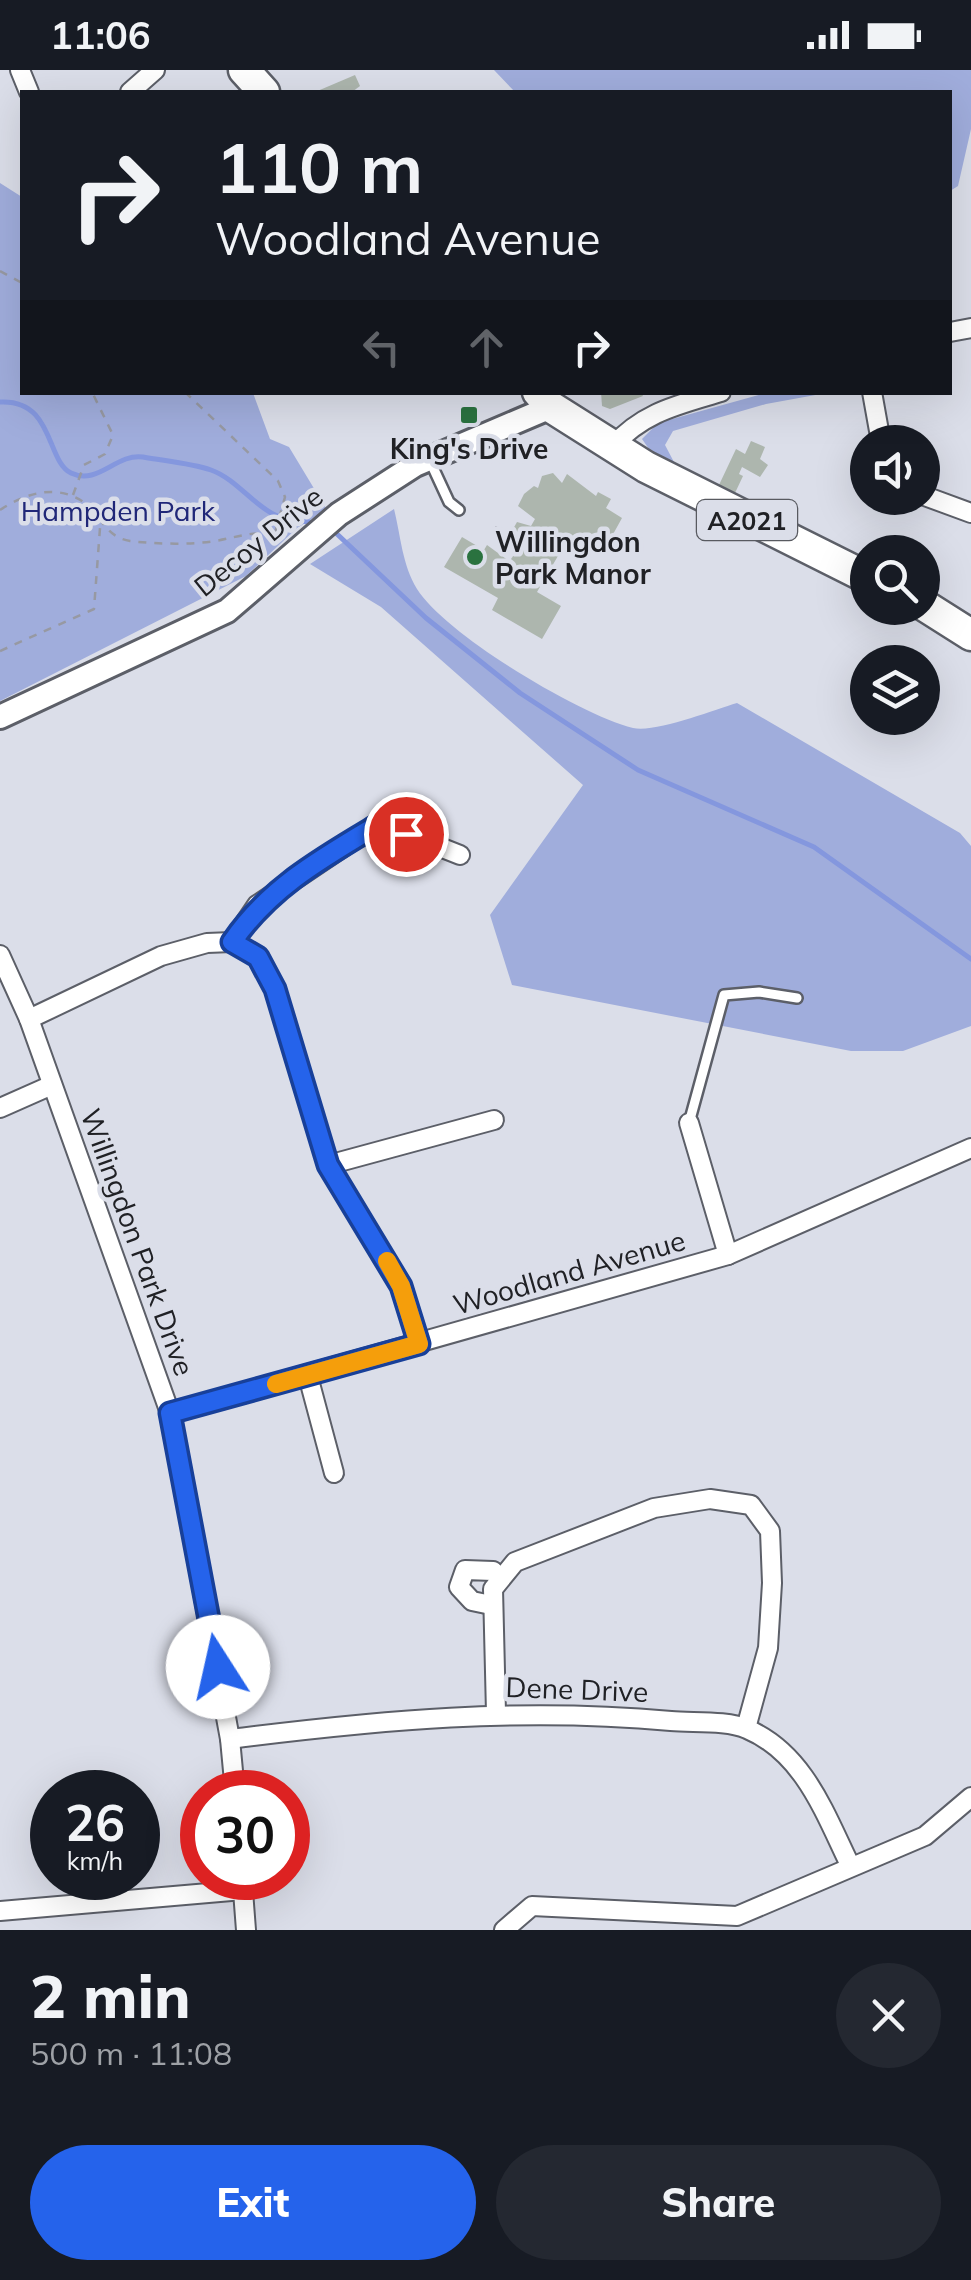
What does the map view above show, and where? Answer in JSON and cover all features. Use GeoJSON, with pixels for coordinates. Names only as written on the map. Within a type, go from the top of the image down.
{"type":"FeatureCollection","features":[{"type":"Feature","properties":{"kind":"main road"},"geometry":{"type":"LineString","coordinates":[[244,70],[262,90]]}},
{"type":"Feature","properties":{"kind":"main road","name":"A2021"},"geometry":{"type":"LineString","coordinates":[[544,400],[612,447],[780,538],[850,570]]}},
{"type":"Feature","properties":{"kind":"main road"},"geometry":{"type":"LineString","coordinates":[[940,616],[971,636]]}},
{"type":"Feature","properties":{"kind":"street"},"geometry":{"type":"LineString","coordinates":[[132,90],[155,70]]}},
{"type":"Feature","properties":{"kind":"street"},"geometry":{"type":"LineString","coordinates":[[612,447],[631,425],[652,412],[711,395]]}},
{"type":"Feature","properties":{"kind":"street"},"geometry":{"type":"LineString","coordinates":[[873,395],[879,425]]}},
{"type":"Feature","properties":{"kind":"street","name":"Decoy Drive"},"geometry":{"type":"LineString","coordinates":[[0,717],[227,612],[339,514],[429,459],[544,400]]}},
{"type":"Feature","properties":{"kind":"street"},"geometry":{"type":"LineString","coordinates":[[940,502],[971,513]]}},
{"type":"Feature","properties":{"kind":"street"},"geometry":{"type":"LineString","coordinates":[[232,942],[257,905],[379,824],[460,855]]}},
{"type":"Feature","properties":{"kind":"street"},"geometry":{"type":"LineString","coordinates":[[29,1019],[161,956],[207,942],[232,942],[258,957],[275,989],[328,1165],[401,1286],[419,1344]]}},
{"type":"Feature","properties":{"kind":"street","name":"Willingdon Park Drive"},"geometry":{"type":"LineString","coordinates":[[0,955],[29,1019],[121,1267],[170,1413],[233,1770]]}},
{"type":"Feature","properties":{"kind":"street"},"geometry":{"type":"LineString","coordinates":[[0,1108],[52,1085]]}},
{"type":"Feature","properties":{"kind":"street"},"geometry":{"type":"LineString","coordinates":[[328,1165],[494,1120]]}},
{"type":"Feature","properties":{"kind":"street"},"geometry":{"type":"LineString","coordinates":[[690,1123],[728,1255]]}},
{"type":"Feature","properties":{"kind":"street","name":"Woodland Avenue"},"geometry":{"type":"LineString","coordinates":[[170,1413],[728,1255],[969,1152]]}},
{"type":"Feature","properties":{"kind":"street"},"geometry":{"type":"LineString","coordinates":[[308,1376],[334,1473]]}},
{"type":"Feature","properties":{"kind":"street"},"geometry":{"type":"LineString","coordinates":[[496,1712],[492,1605],[498,1579],[515,1562],[654,1508],[710,1499],[750,1505],[770,1531],[772,1583],[768,1648],[746,1728],[785,1755],[810,1783],[850,1865]]}},
{"type":"Feature","properties":{"kind":"street"},"geometry":{"type":"LineString","coordinates":[[492,1605],[472,1601],[459,1587],[465,1570],[493,1572],[498,1579]]}},
{"type":"Feature","properties":{"kind":"street","name":"Dene Drive"},"geometry":{"type":"LineString","coordinates":[[230,1739],[393,1719],[496,1712],[615,1716],[746,1728]]}},
{"type":"Feature","properties":{"kind":"street"},"geometry":{"type":"LineString","coordinates":[[504,1930],[532,1906],[737,1916],[924,1836],[971,1796]]}},
{"type":"Feature","properties":{"kind":"street"},"geometry":{"type":"LineString","coordinates":[[0,1912],[180,1891]]}},
{"type":"Feature","properties":{"kind":"street"},"geometry":{"type":"LineString","coordinates":[[244,1900],[246,1930]]}},
{"type":"Feature","properties":{"kind":"lane"},"geometry":{"type":"LineString","coordinates":[[429,459],[448,502],[460,510]]}},
{"type":"Feature","properties":{"kind":"lane"},"geometry":{"type":"LineString","coordinates":[[690,1123],[724,994],[759,992],[797,998]]}},
{"type":"Feature","properties":{"kind":"path"},"geometry":{"type":"LineString","coordinates":[[72,498],[84,466],[105,454],[113,435],[93,395]]}},
{"type":"Feature","properties":{"kind":"path"},"geometry":{"type":"LineString","coordinates":[[188,395],[278,481],[284,504],[275,535]]}},
{"type":"Feature","properties":{"kind":"path"},"geometry":{"type":"LineString","coordinates":[[0,510],[16,500],[55,490],[87,504],[100,526],[127,540],[215,541],[240,534],[275,535],[303,545]]}},
{"type":"Feature","properties":{"kind":"path"},"geometry":{"type":"LineString","coordinates":[[0,651],[94,609],[100,526]]}},
{"type":"Feature","properties":{"kind":"path"},"geometry":{"type":"LineString","coordinates":[[495,528],[510,535]]}},
{"type":"Feature","properties":{"kind":"green space"},"geometry":{"type":"Polygon","coordinates":[[[494,70],[971,70],[971,129],[958,186],[952,190],[952,90],[513,90],[494,70]]]}},
{"type":"Feature","properties":{"kind":"green space","name":"Hampden Park"},"geometry":{"type":"Polygon","coordinates":[[[0,183],[20,196],[20,395],[254,395],[270,439],[289,447],[327,510],[297,528],[246,576],[0,701],[0,183]]]}},
{"type":"Feature","properties":{"kind":"green space"},"geometry":{"type":"Polygon","coordinates":[[[759,395],[816,395],[766,404],[673,431],[665,445],[675,464],[649,449],[642,439],[658,423],[759,395]]]}},
{"type":"Feature","properties":{"kind":"green space"},"geometry":{"type":"Polygon","coordinates":[[[394,509],[408,570],[432,608],[484,650],[549,690],[610,720],[643,729],[737,703],[960,833],[971,846],[971,1026],[903,1051],[851,1051],[512,985],[490,915],[583,785],[381,607],[310,564],[394,509]]]}},
{"type":"Feature","properties":{"kind":"building"},"geometry":{"type":"Polygon","coordinates":[[[355,75],[360,86],[355,90],[320,90],[355,75]]]}},
{"type":"Feature","properties":{"kind":"building"},"geometry":{"type":"Polygon","coordinates":[[[601,395],[643,396],[610,409],[602,406],[601,395]]]}},
{"type":"Feature","properties":{"kind":"building"},"geometry":{"type":"Polygon","coordinates":[[[751,441],[765,447],[760,459],[768,465],[760,477],[742,467],[739,474],[743,476],[735,493],[719,485],[736,449],[745,454],[751,441]]]}},
{"type":"Feature","properties":{"kind":"building","name":"Willingdon Park Manor"},"geometry":{"type":"Polygon","coordinates":[[[553,473],[562,483],[567,474],[596,496],[598,492],[611,499],[606,508],[622,518],[601,556],[569,537],[537,592],[561,606],[542,639],[492,610],[498,598],[444,567],[462,537],[484,550],[487,545],[517,567],[511,559],[516,552],[504,545],[517,522],[531,526],[535,519],[518,506],[524,494],[534,486],[538,488],[542,476],[553,473]]]}},
{"type":"Feature","properties":{"kind":"waterway"},"geometry":{"type":"LineString","coordinates":[[0,402],[30,410],[71,473],[99,473],[133,457],[195,466],[220,474],[275,515],[313,523]]}},
{"type":"Feature","properties":{"kind":"waterway"},"geometry":{"type":"LineString","coordinates":[[337,534],[426,618],[520,693],[638,770],[814,847],[971,959]]}},
{"type":"Feature","properties":{"kind":"slow traffic"},"geometry":{"type":"LineString","coordinates":[[276,1384],[419,1344],[401,1286],[387,1261]]}},
{"type":"Feature","properties":{"kind":"place","name":"King's Drive"},"geometry":{"type":"Point","coordinates":[469,415]}},
{"type":"Feature","properties":{"kind":"place","name":"Willingdon Park Manor"},"geometry":{"type":"Point","coordinates":[475,557]}},
{"type":"Feature","properties":{"kind":"route"},"geometry":{"type":"LineString","coordinates":[[218,1667],[170,1413],[419,1344],[401,1286],[328,1165],[275,989],[258,957],[232,942],[257,905],[336,850],[379,824],[406,834]]}}]}
